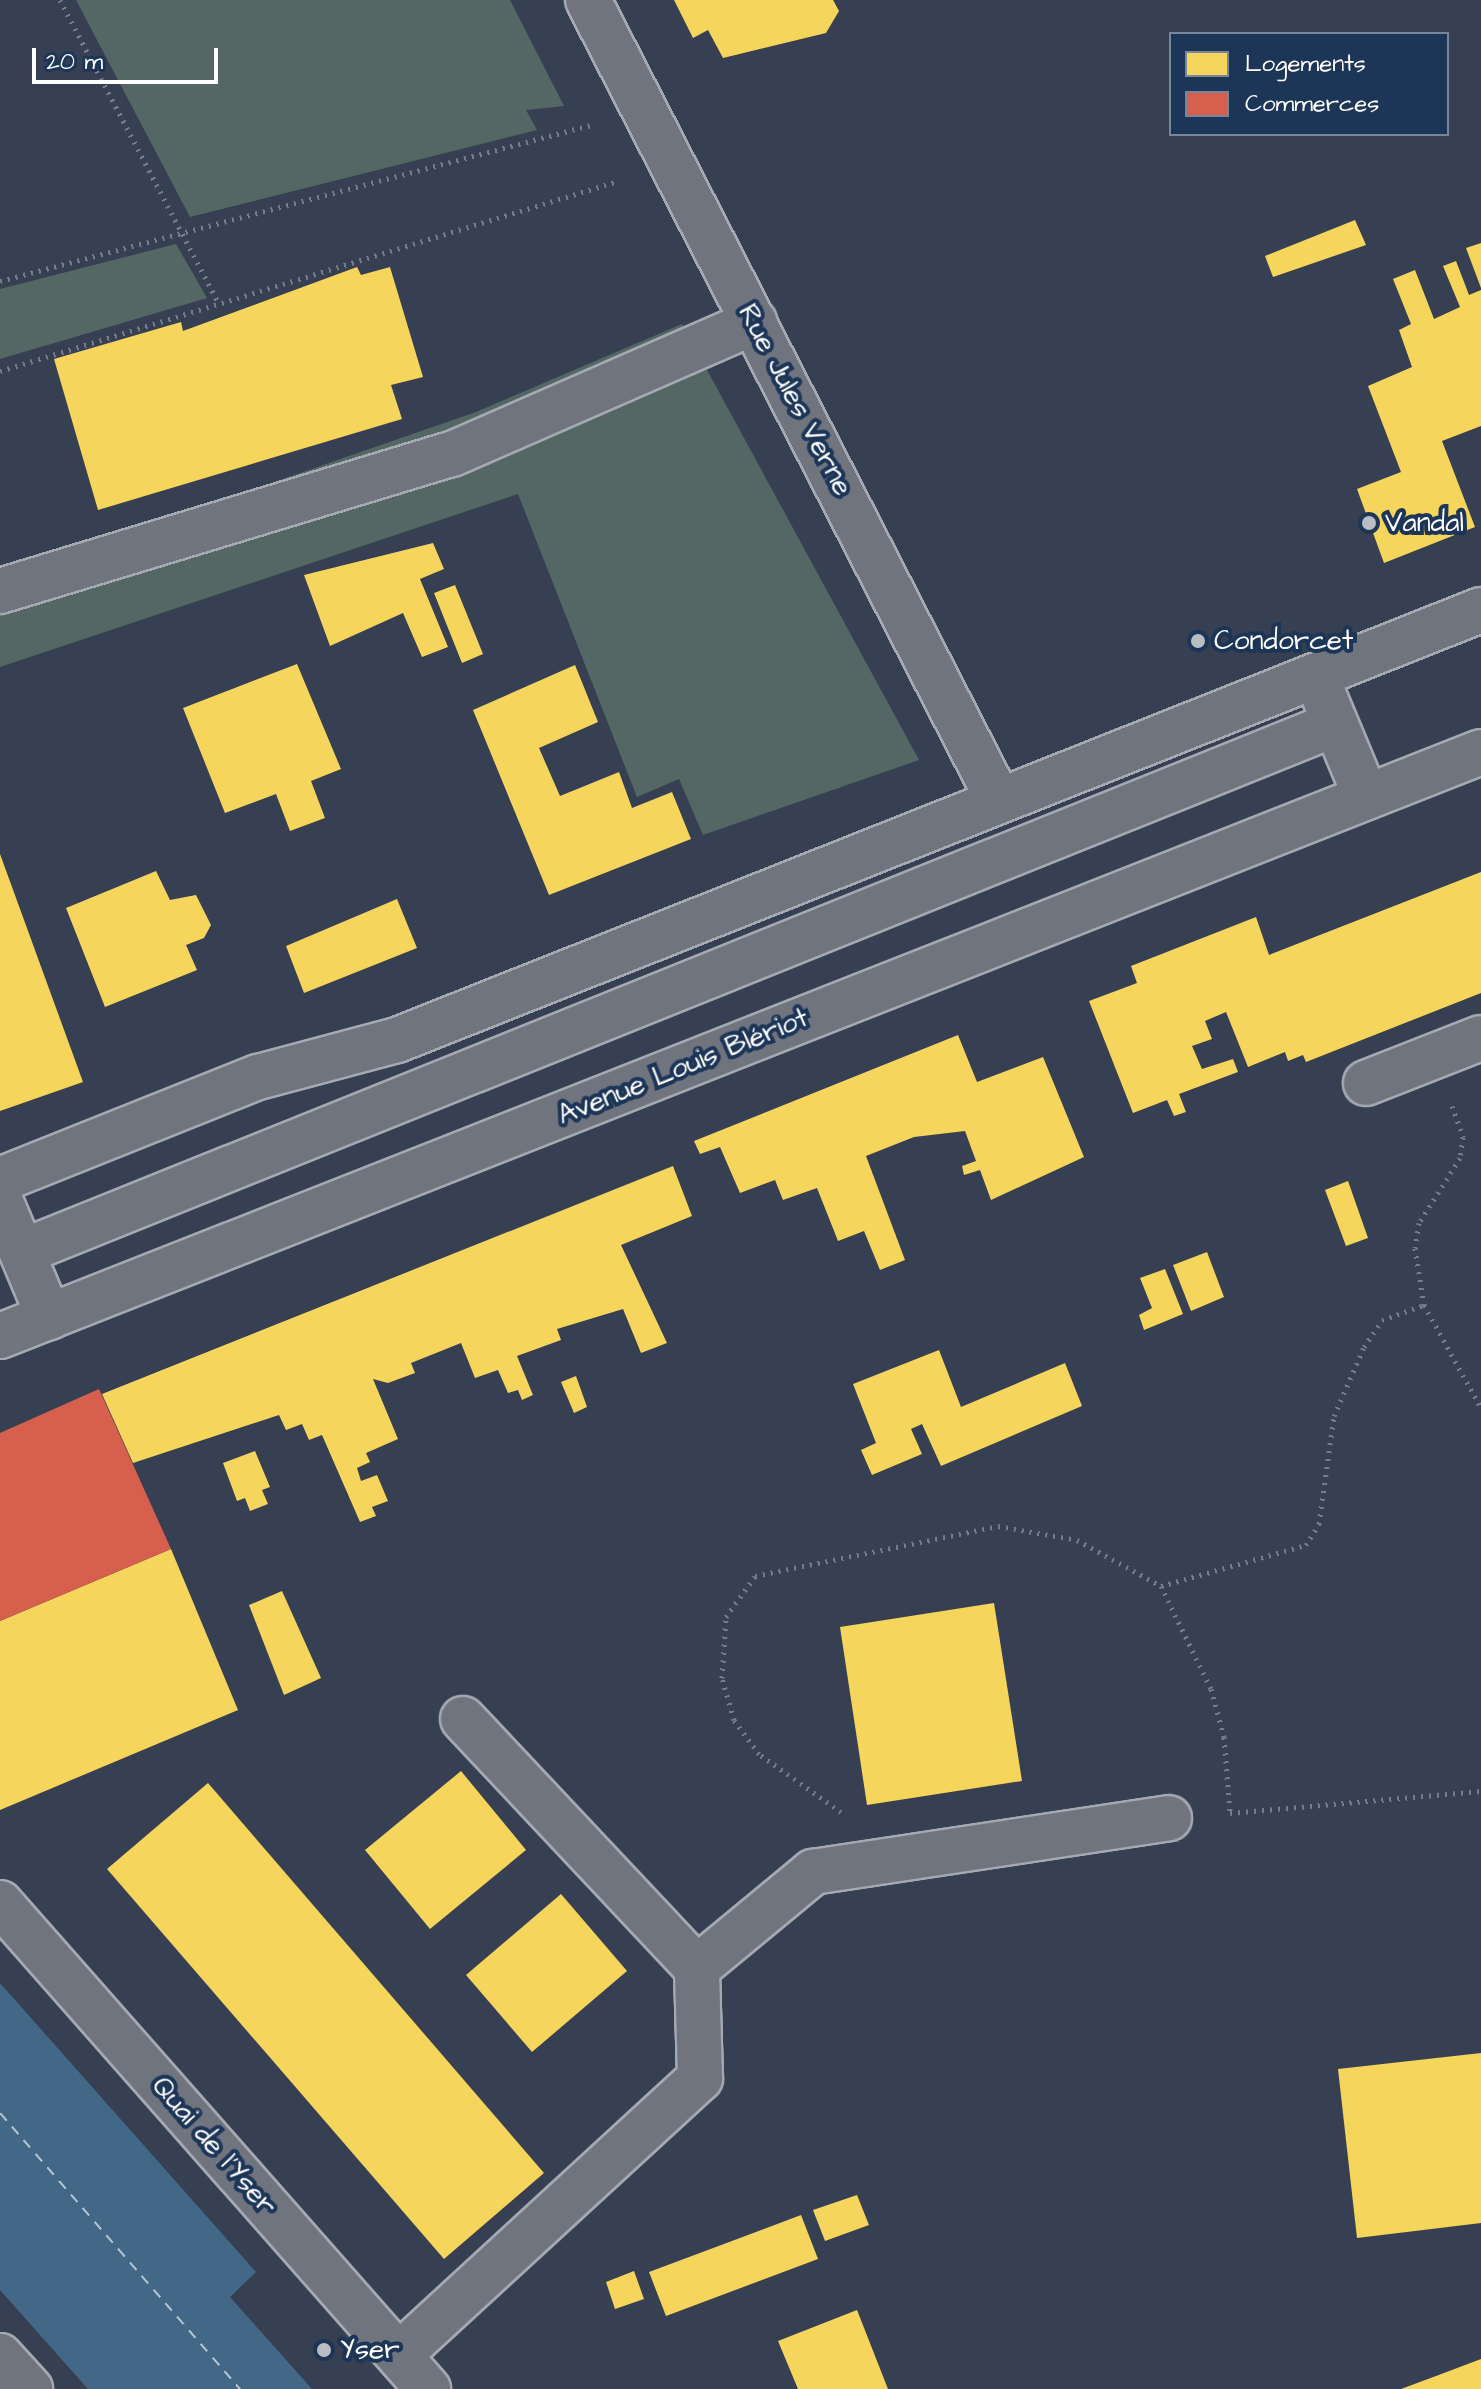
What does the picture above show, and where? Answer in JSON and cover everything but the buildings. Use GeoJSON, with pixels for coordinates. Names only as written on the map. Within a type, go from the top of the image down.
{"type":"FeatureCollection","features":[{"type":"Feature","properties":{"kind":"street","name":"Rue Jules Verne"},"geometry":{"type":"LineString","coordinates":[[588,0],[999,801]]}},
{"type":"Feature","properties":{"kind":"street"},"geometry":{"type":"LineString","coordinates":[[0,591],[452,454],[754,322]]}},
{"type":"Feature","properties":{"kind":"street"},"geometry":{"type":"LineString","coordinates":[[0,1180],[258,1077],[397,1040],[1481,610]]}},
{"type":"Feature","properties":{"kind":"street"},"geometry":{"type":"LineString","coordinates":[[1315,676],[1366,797]]}},
{"type":"Feature","properties":{"kind":"street"},"geometry":{"type":"LineString","coordinates":[[22,1252],[1335,724]]}},
{"type":"Feature","properties":{"kind":"street","name":"Avenue Louis Blériot"},"geometry":{"type":"LineString","coordinates":[[0,1336],[1481,752]]}},
{"type":"Feature","properties":{"kind":"street"},"geometry":{"type":"LineString","coordinates":[[1366,1083],[1481,1038]]}},
{"type":"Feature","properties":{"kind":"street"},"geometry":{"type":"LineString","coordinates":[[0,1200],[49,1317]]}},
{"type":"Feature","properties":{"kind":"street"},"geometry":{"type":"LineString","coordinates":[[399,2355],[700,2078],[697,1968],[463,1719]]}},
{"type":"Feature","properties":{"kind":"street"},"geometry":{"type":"LineString","coordinates":[[697,1968],[813,1872],[1169,1818]]}},
{"type":"Feature","properties":{"kind":"street","name":"Quai de l'Yser"},"geometry":{"type":"LineString","coordinates":[[0,1903],[428,2389]]}},
{"type":"Feature","properties":{"kind":"street"},"geometry":{"type":"LineString","coordinates":[[0,2356],[30,2389]]}},
{"type":"Feature","properties":{"kind":"path"},"geometry":{"type":"LineString","coordinates":[[60,0],[219,304]]}},
{"type":"Feature","properties":{"kind":"path"},"geometry":{"type":"LineString","coordinates":[[0,281],[645,112]]}},
{"type":"Feature","properties":{"kind":"path"},"geometry":{"type":"LineString","coordinates":[[0,371],[673,164]]}},
{"type":"Feature","properties":{"kind":"path"},"geometry":{"type":"LineString","coordinates":[[1434,1056],[1463,1137],[1460,1158],[1419,1223],[1415,1248],[1424,1305],[1481,1408]]}},
{"type":"Feature","properties":{"kind":"path"},"geometry":{"type":"LineString","coordinates":[[1161,1586],[1306,1545],[1319,1524],[1334,1416],[1364,1347],[1382,1320],[1424,1305]]}},
{"type":"Feature","properties":{"kind":"path"},"geometry":{"type":"LineString","coordinates":[[863,1865],[855,1822],[759,1754],[734,1720],[722,1678],[726,1617],[755,1576],[998,1526],[1077,1540],[1161,1586],[1211,1689],[1224,1737],[1230,1812]]}},
{"type":"Feature","properties":{"kind":"path"},"geometry":{"type":"LineString","coordinates":[[1169,1818],[1481,1791]]}},
{"type":"Feature","properties":{"kind":"shaded area"},"geometry":{"type":"Polygon","coordinates":[[[76,0],[510,0],[564,106],[526,110],[537,130],[190,217],[76,0]]]}},
{"type":"Feature","properties":{"kind":"shaded area"},"geometry":{"type":"Polygon","coordinates":[[[176,244],[207,298],[0,359],[0,289],[176,244]]]}},
{"type":"Feature","properties":{"kind":"shaded area"},"geometry":{"type":"Polygon","coordinates":[[[682,324],[919,760],[703,835],[679,779],[637,797],[518,494],[0,667],[0,577],[476,412],[682,324]]]}},
{"type":"Feature","properties":{"kind":"water"},"geometry":{"type":"Polygon","coordinates":[[[0,1983],[256,2272],[230,2297],[312,2389],[88,2389],[0,2290],[0,1983]]]}},
{"type":"Feature","properties":{"kind":"ferry route"},"geometry":{"type":"LineString","coordinates":[[0,2113],[240,2389]]}},
{"type":"Feature","properties":{"kind":"place","name":"Vandal"},"geometry":{"type":"Point","coordinates":[1369,523]}},
{"type":"Feature","properties":{"kind":"place","name":"Condorcet"},"geometry":{"type":"Point","coordinates":[1198,641]}},
{"type":"Feature","properties":{"kind":"place","name":"Yser"},"geometry":{"type":"Point","coordinates":[324,2350]}}]}
